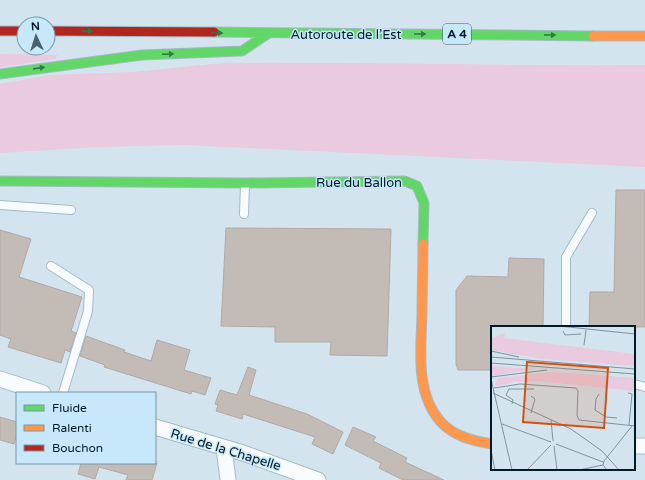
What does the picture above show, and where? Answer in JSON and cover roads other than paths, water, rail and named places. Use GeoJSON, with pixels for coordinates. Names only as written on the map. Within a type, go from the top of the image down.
{"type":"FeatureCollection","features":[{"type":"Feature","properties":{"kind":"main road"},"geometry":{"type":"LineString","coordinates":[[0,30],[16,31]]}},
{"type":"Feature","properties":{"kind":"main road","name":"Autoroute de l’Est"},"geometry":{"type":"LineString","coordinates":[[56,31],[645,36]]}},
{"type":"Feature","properties":{"kind":"main road"},"geometry":{"type":"LineString","coordinates":[[0,74],[142,55],[242,51],[269,33]]}},
{"type":"Feature","properties":{"kind":"main road","name":"Rue du Ballon"},"geometry":{"type":"LineString","coordinates":[[0,181],[245,183],[405,181],[417,186],[424,203],[422,368],[424,391],[434,414],[446,429],[477,442],[491,444]]}},
{"type":"Feature","properties":{"kind":"street"},"geometry":{"type":"LineString","coordinates":[[0,379],[41,392]]}},
{"type":"Feature","properties":{"kind":"street","name":"Rue de la Chapelle"},"geometry":{"type":"LineString","coordinates":[[156,427],[304,474],[318,480]]}},
{"type":"Feature","properties":{"kind":"street"},"geometry":{"type":"LineString","coordinates":[[224,448],[228,480]]}},
{"type":"Feature","properties":{"kind":"lane"},"geometry":{"type":"LineString","coordinates":[[244,214],[245,183]]}},
{"type":"Feature","properties":{"kind":"lane"},"geometry":{"type":"LineString","coordinates":[[0,205],[71,210]]}},
{"type":"Feature","properties":{"kind":"lane"},"geometry":{"type":"LineString","coordinates":[[566,326],[566,257],[592,213]]}},
{"type":"Feature","properties":{"kind":"lane"},"geometry":{"type":"LineString","coordinates":[[51,266],[89,290],[88,311],[63,392]]}},
{"type":"Feature","properties":{"kind":"lane"},"geometry":{"type":"LineString","coordinates":[[635,384],[645,387]]}}]}
